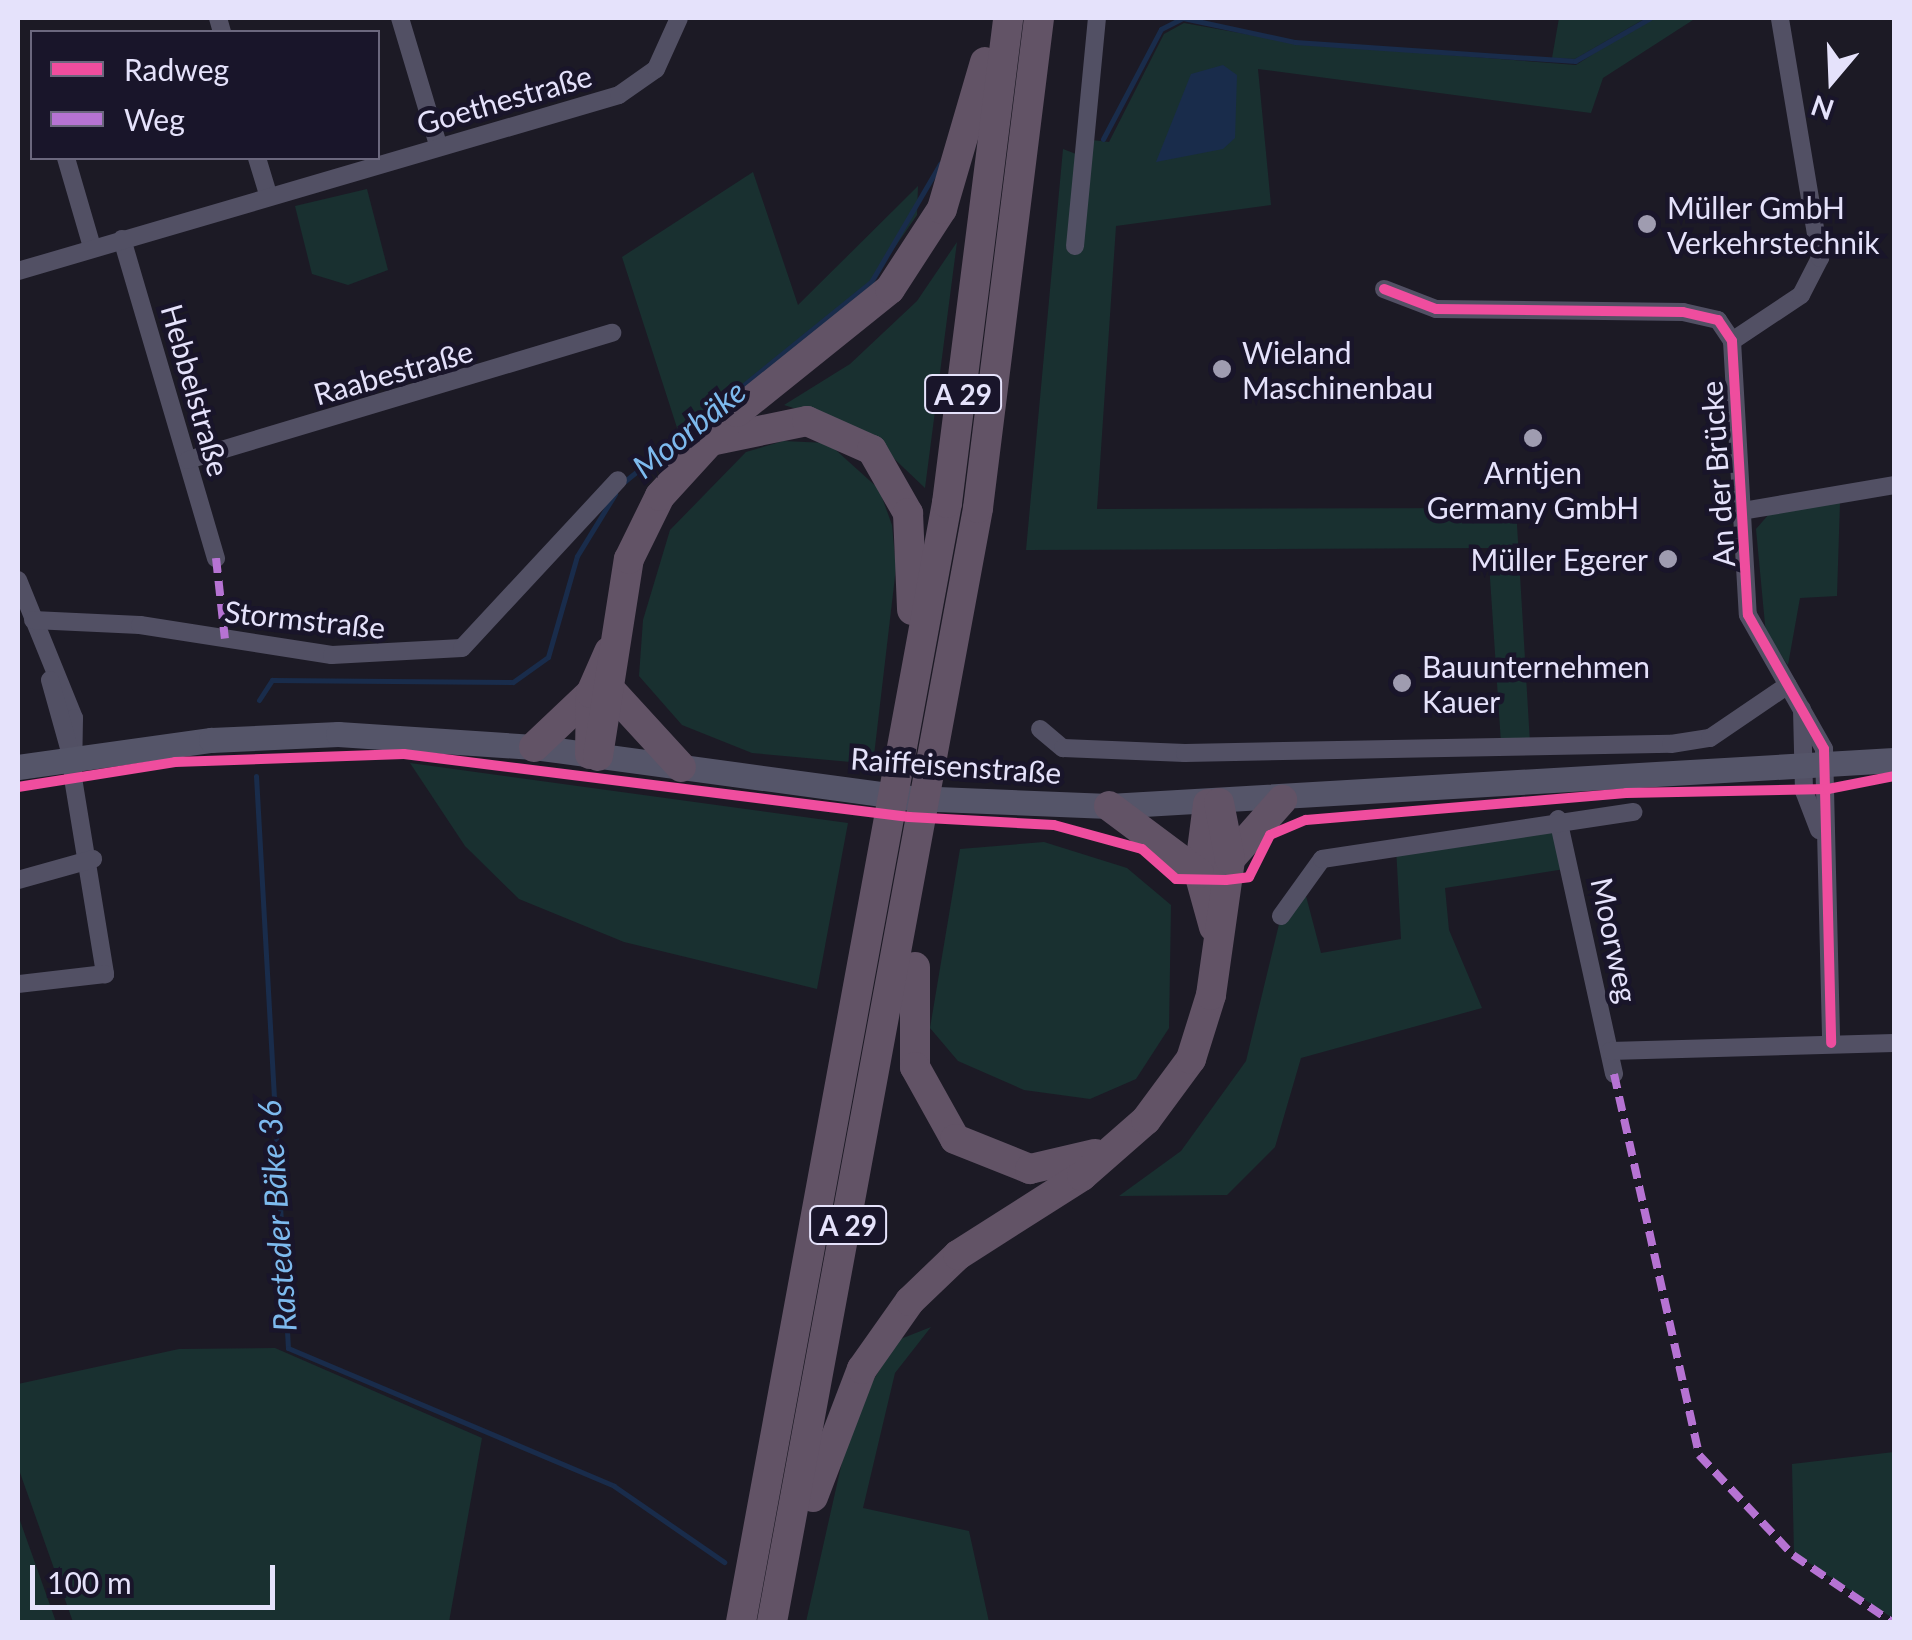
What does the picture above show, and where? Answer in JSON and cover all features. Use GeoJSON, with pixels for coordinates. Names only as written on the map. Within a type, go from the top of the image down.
{"type":"FeatureCollection","features":[{"type":"Feature","properties":{"kind":"highway"},"geometry":{"type":"LineString","coordinates":[[594,755],[610,648],[643,528],[703,445],[857,324],[922,244],[962,160],[991,18]]}},
{"type":"Feature","properties":{"kind":"highway","name":"A 29"},"geometry":{"type":"LineString","coordinates":[[741,1622],[902,768],[966,372],[1008,18]]}},
{"type":"Feature","properties":{"kind":"highway","name":"A 29"},"geometry":{"type":"LineString","coordinates":[[772,1622],[932,775],[997,376],[1039,18]]}},
{"type":"Feature","properties":{"kind":"highway","name":"A 29"},"geometry":{"type":"LineString","coordinates":[[703,445],[767,422],[806,421],[852,436],[888,468],[914,543],[894,731],[902,768]]}},
{"type":"Feature","properties":{"kind":"highway"},"geometry":{"type":"LineString","coordinates":[[534,747],[603,694]]}},
{"type":"Feature","properties":{"kind":"highway"},"geometry":{"type":"LineString","coordinates":[[603,694],[680,767]]}},
{"type":"Feature","properties":{"kind":"highway","name":"A 29"},"geometry":{"type":"LineString","coordinates":[[932,775],[935,837],[912,999],[921,1088],[955,1139],[1000,1164],[1056,1167],[1117,1145],[1191,1059],[1211,995],[1215,933],[1199,873],[1213,803]]}},
{"type":"Feature","properties":{"kind":"highway"},"geometry":{"type":"LineString","coordinates":[[1230,859],[1282,800]]}},
{"type":"Feature","properties":{"kind":"highway"},"geometry":{"type":"LineString","coordinates":[[1213,803],[1230,859],[1215,933]]}},
{"type":"Feature","properties":{"kind":"highway"},"geometry":{"type":"LineString","coordinates":[[1109,806],[1199,873]]}},
{"type":"Feature","properties":{"kind":"highway"},"geometry":{"type":"LineString","coordinates":[[786,1622],[834,1432],[883,1334],[958,1255],[1117,1145]]}},
{"type":"Feature","properties":{"kind":"main road","name":"Raiffeisenstraße"},"geometry":{"type":"LineString","coordinates":[[18,767],[72,756],[284,734],[534,747],[829,789],[996,803],[1109,806],[1282,800],[1894,760]]}},
{"type":"Feature","properties":{"kind":"street"},"geometry":{"type":"LineString","coordinates":[[400,18],[438,145]]}},
{"type":"Feature","properties":{"kind":"street","name":"Goethestraße"},"geometry":{"type":"LineString","coordinates":[[18,271],[638,85],[669,50],[679,18]]}},
{"type":"Feature","properties":{"kind":"street"},"geometry":{"type":"LineString","coordinates":[[1074,246],[1097,18]]}},
{"type":"Feature","properties":{"kind":"street","name":"An der Brücke"},"geometry":{"type":"LineString","coordinates":[[1732,341],[1801,294],[1820,258],[1780,18]]}},
{"type":"Feature","properties":{"kind":"street"},"geometry":{"type":"LineString","coordinates":[[67,160],[92,247]]}},
{"type":"Feature","properties":{"kind":"street"},"geometry":{"type":"LineString","coordinates":[[258,160],[268,195]]}},
{"type":"Feature","properties":{"kind":"street","name":"Hebbelstraße"},"geometry":{"type":"LineString","coordinates":[[122,239],[216,558]]}},
{"type":"Feature","properties":{"kind":"street","name":"An der Brücke"},"geometry":{"type":"LineString","coordinates":[[1384,289],[1436,309],[1683,312],[1718,320],[1732,341],[1748,510],[1748,616],[1802,709],[1814,766],[1831,1043]]}},
{"type":"Feature","properties":{"kind":"street","name":"Raabestraße"},"geometry":{"type":"LineString","coordinates":[[188,460],[612,333]]}},
{"type":"Feature","properties":{"kind":"street","name":"Stormstraße"},"geometry":{"type":"LineString","coordinates":[[33,620],[140,625],[332,655],[462,648],[618,480]]}},
{"type":"Feature","properties":{"kind":"street"},"geometry":{"type":"LineString","coordinates":[[1748,510],[1894,484]]}},
{"type":"Feature","properties":{"kind":"street"},"geometry":{"type":"LineString","coordinates":[[18,580],[74,718],[72,756],[93,859],[105,974],[18,984]]}},
{"type":"Feature","properties":{"kind":"street"},"geometry":{"type":"LineString","coordinates":[[1040,729],[1063,748],[1185,753],[1670,744],[1710,738],[1788,685]]}},
{"type":"Feature","properties":{"kind":"street"},"geometry":{"type":"LineString","coordinates":[[1281,916],[1322,859],[1558,820],[1633,812]]}},
{"type":"Feature","properties":{"kind":"street","name":"Moorweg"},"geometry":{"type":"LineString","coordinates":[[1558,820],[1614,1074]]}},
{"type":"Feature","properties":{"kind":"street"},"geometry":{"type":"LineString","coordinates":[[18,880],[93,859]]}},
{"type":"Feature","properties":{"kind":"street"},"geometry":{"type":"LineString","coordinates":[[1610,1051],[1894,1043]]}},
{"type":"Feature","properties":{"kind":"green space"},"geometry":{"type":"Polygon","coordinates":[[[1559,18],[1646,18],[1575,59],[1552,58],[1559,18]]]}},
{"type":"Feature","properties":{"kind":"green space"},"geometry":{"type":"Polygon","coordinates":[[[1649,18],[1696,18],[1603,78],[1591,113],[1258,69],[1271,205],[1116,226],[1097,509],[1516,508],[1530,743],[1501,743],[1488,548],[1026,550],[1063,149],[1089,159],[1092,140],[1109,142],[1164,34],[1184,23],[1295,43],[1576,65],[1649,18]]]}},
{"type":"Feature","properties":{"kind":"green space"},"geometry":{"type":"Polygon","coordinates":[[[753,172],[798,305],[918,186],[917,215],[871,282],[680,437],[622,257],[753,172]]]}},
{"type":"Feature","properties":{"kind":"green space"},"geometry":{"type":"Polygon","coordinates":[[[367,189],[388,270],[348,285],[312,274],[295,206],[367,189]]]}},
{"type":"Feature","properties":{"kind":"green space"},"geometry":{"type":"Polygon","coordinates":[[[957,242],[925,488],[865,431],[784,405],[850,364],[917,301],[957,242]]]}},
{"type":"Feature","properties":{"kind":"green space"},"geometry":{"type":"Polygon","coordinates":[[[783,441],[828,443],[879,489],[892,525],[896,568],[873,764],[752,753],[682,725],[639,676],[643,620],[670,530],[746,452],[783,441]]]}},
{"type":"Feature","properties":{"kind":"green space"},"geometry":{"type":"Polygon","coordinates":[[[1840,502],[1837,596],[1800,598],[1788,665],[1766,635],[1756,529],[1769,514],[1840,502]]]}},
{"type":"Feature","properties":{"kind":"green space"},"geometry":{"type":"Polygon","coordinates":[[[410,763],[848,823],[817,989],[624,942],[519,899],[465,846],[410,763]]]}},
{"type":"Feature","properties":{"kind":"green space"},"geometry":{"type":"Polygon","coordinates":[[[1558,819],[1571,868],[1445,888],[1449,930],[1482,1008],[1301,1058],[1275,1147],[1227,1195],[1119,1196],[1181,1151],[1246,1061],[1281,916],[1301,877],[1321,953],[1401,939],[1396,847],[1558,819]]]}},
{"type":"Feature","properties":{"kind":"green space"},"geometry":{"type":"Polygon","coordinates":[[[1044,842],[1127,868],[1171,905],[1169,1028],[1136,1079],[1090,1099],[1024,1090],[958,1061],[930,1028],[960,849],[1044,842]]]}},
{"type":"Feature","properties":{"kind":"green space"},"geometry":{"type":"Polygon","coordinates":[[[931,1327],[895,1373],[863,1508],[969,1531],[989,1622],[806,1622],[853,1413],[898,1340],[931,1327]]]}},
{"type":"Feature","properties":{"kind":"green space"},"geometry":{"type":"Polygon","coordinates":[[[275,1348],[482,1438],[449,1622],[73,1622],[18,1467],[18,1384],[179,1349],[275,1348]]]}},
{"type":"Feature","properties":{"kind":"green space"},"geometry":{"type":"Polygon","coordinates":[[[1894,1452],[1894,1619],[1794,1553],[1792,1464],[1894,1452]]]}},
{"type":"Feature","properties":{"kind":"green space"},"geometry":{"type":"Polygon","coordinates":[[[18,1515],[56,1622],[18,1622],[18,1515]]]}},
{"type":"Feature","properties":{"kind":"water"},"geometry":{"type":"Polygon","coordinates":[[[1223,65],[1237,75],[1235,138],[1223,149],[1156,162],[1191,74],[1223,65]]]}},
{"type":"Feature","properties":{"kind":"waterway","name":"Rasteder Bäke 36"},"geometry":{"type":"LineString","coordinates":[[1103,139],[1161,29],[1183,18],[1295,42],[1575,61],[1650,18]]}},
{"type":"Feature","properties":{"kind":"waterway","name":"Moorbäke"},"geometry":{"type":"LineString","coordinates":[[625,481],[871,282],[940,164]]}},
{"type":"Feature","properties":{"kind":"waterway","name":"Moorbäke"},"geometry":{"type":"LineString","coordinates":[[259,700],[272,680],[513,682],[548,657],[577,556],[615,494]]}},
{"type":"Feature","properties":{"kind":"waterway","name":"Rasteder Bäke 36"},"geometry":{"type":"LineString","coordinates":[[256,776],[288,1348],[614,1486],[724,1562]]}},
{"type":"Feature","properties":{"kind":"marked path"},"geometry":{"type":"LineString","coordinates":[[216,558],[225,639]]}},
{"type":"Feature","properties":{"kind":"marked path"},"geometry":{"type":"LineString","coordinates":[[1614,1074],[1699,1455],[1793,1555],[1892,1622]]}},
{"type":"Feature","properties":{"kind":"cycle path"},"geometry":{"type":"LineString","coordinates":[[1384,289],[1436,309],[1683,312],[1718,320],[1732,341],[1748,615],[1824,749],[1831,1043]]}},
{"type":"Feature","properties":{"kind":"cycle path"},"geometry":{"type":"LineString","coordinates":[[18,787],[175,762],[404,754],[909,817],[1054,825],[1142,849],[1176,879],[1226,880],[1249,877],[1270,835],[1306,820],[1626,793],[1828,789],[1894,776]]}},
{"type":"Feature","properties":{"kind":"place","name":"Müller GmbH Verkehrstechnik"},"geometry":{"type":"Point","coordinates":[1647,224]}},
{"type":"Feature","properties":{"kind":"place","name":"Wieland Maschinenbau"},"geometry":{"type":"Point","coordinates":[1222,369]}},
{"type":"Feature","properties":{"kind":"place","name":"Arntjen Germany GmbH"},"geometry":{"type":"Point","coordinates":[1533,438]}},
{"type":"Feature","properties":{"kind":"place","name":"Müller Egerer"},"geometry":{"type":"Point","coordinates":[1668,559]}},
{"type":"Feature","properties":{"kind":"place","name":"Bauunternehmen Kauer"},"geometry":{"type":"Point","coordinates":[1402,683]}}]}
